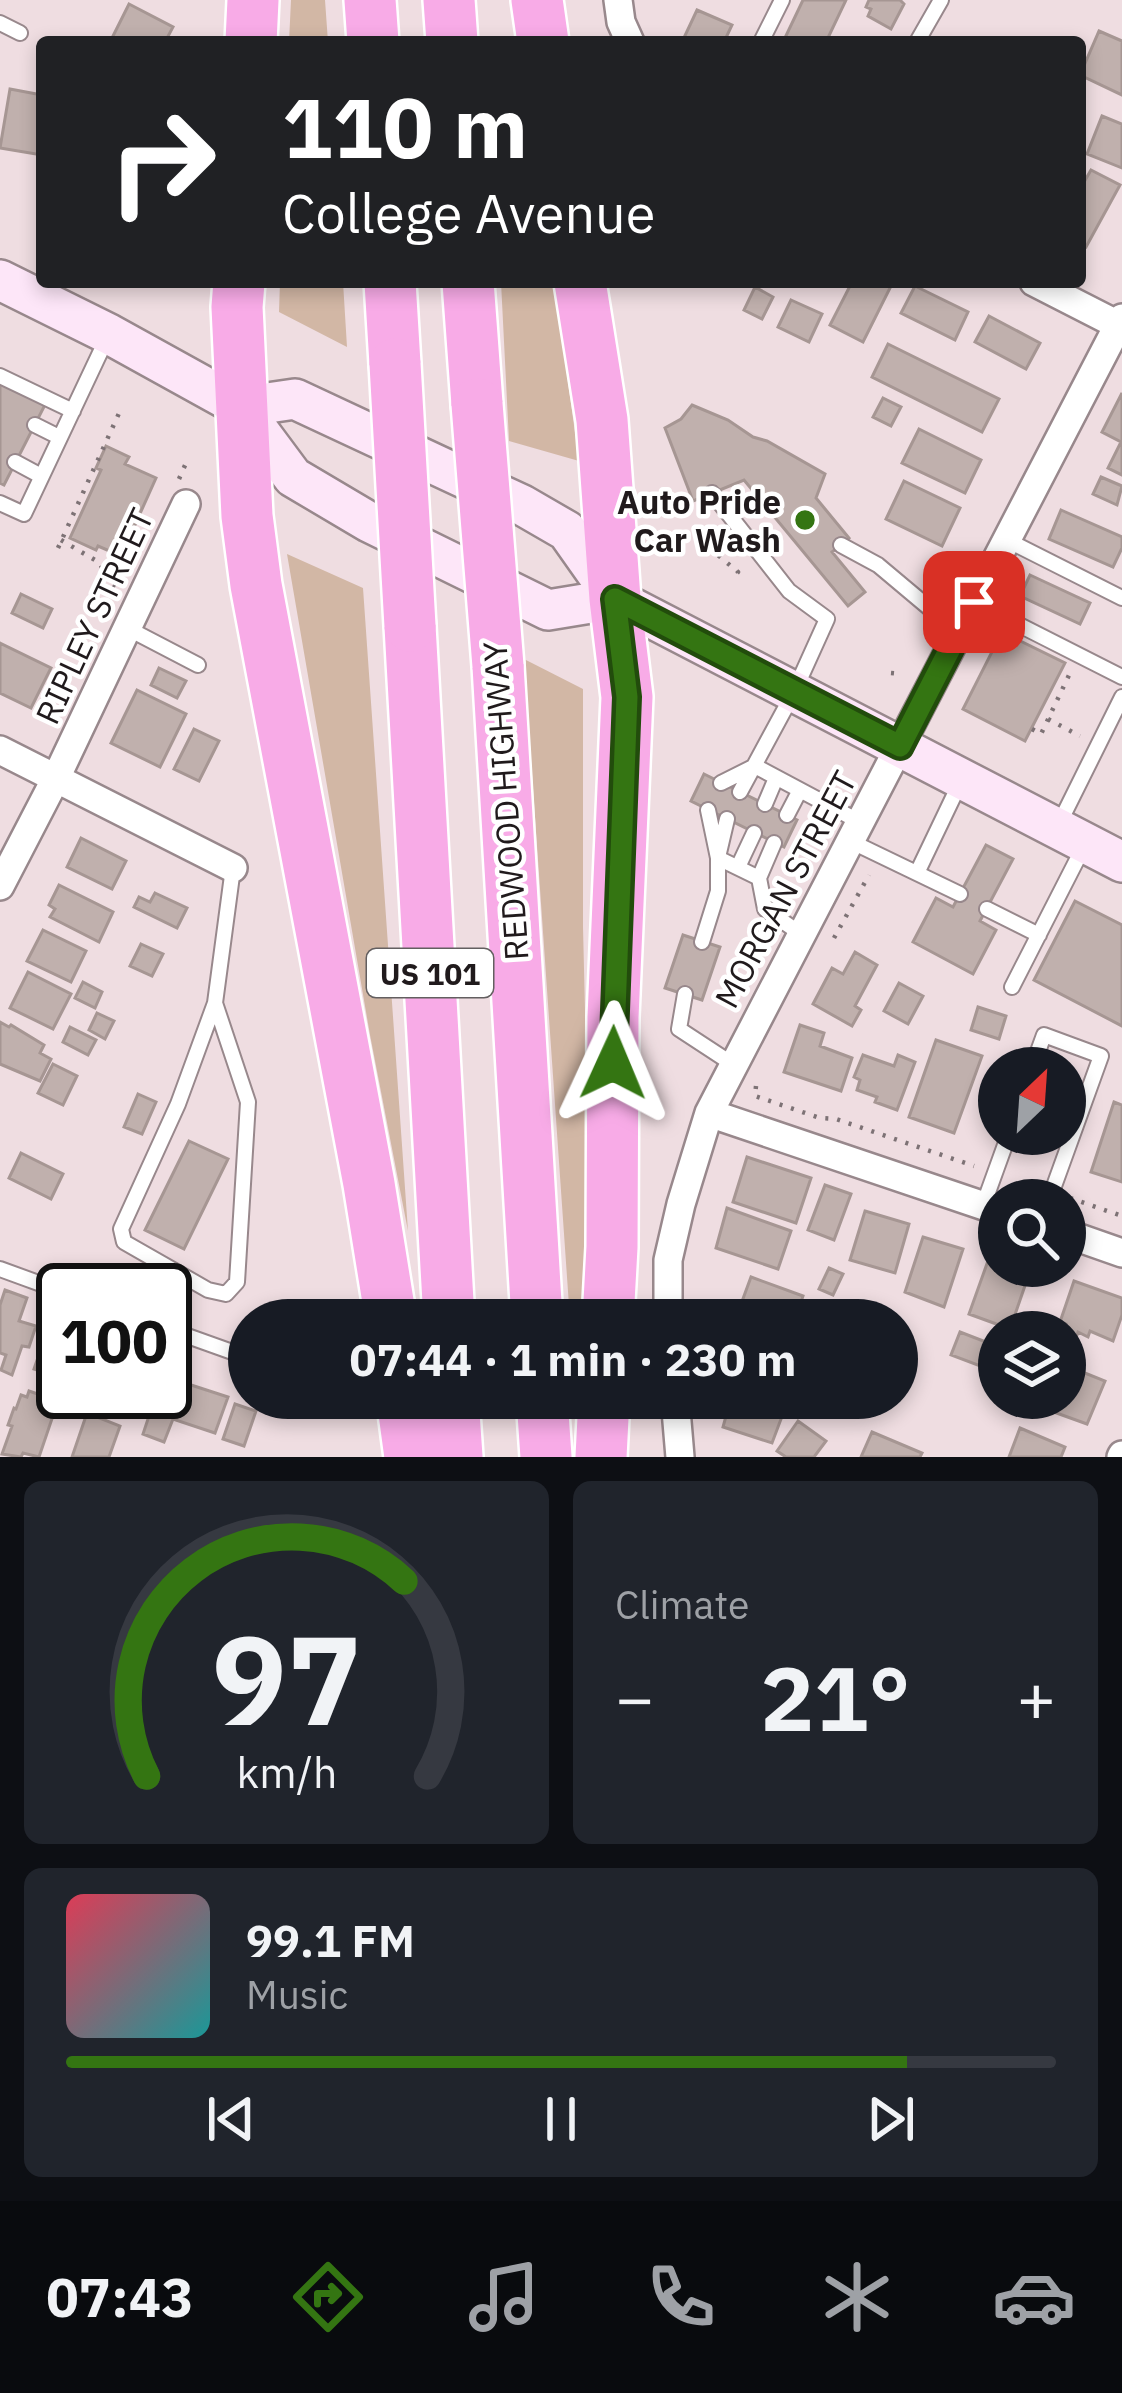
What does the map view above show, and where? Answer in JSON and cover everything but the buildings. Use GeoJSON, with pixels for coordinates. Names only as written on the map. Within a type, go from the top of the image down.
{"type":"FeatureCollection","features":[{"type":"Feature","properties":{"kind":"highway"},"geometry":{"type":"LineString","coordinates":[[251,36],[254,0]]}},
{"type":"Feature","properties":{"kind":"highway"},"geometry":{"type":"LineString","coordinates":[[370,0],[373,36]]}},
{"type":"Feature","properties":{"kind":"highway"},"geometry":{"type":"LineString","coordinates":[[448,0],[451,36]]}},
{"type":"Feature","properties":{"kind":"highway"},"geometry":{"type":"LineString","coordinates":[[537,0],[542,36]]}},
{"type":"Feature","properties":{"kind":"highway"},"geometry":{"type":"LineString","coordinates":[[239,288],[247,515],[256,585],[388,1299]]}},
{"type":"Feature","properties":{"kind":"highway","name":"US 101"},"geometry":{"type":"LineString","coordinates":[[390,288],[448,1299]]}},
{"type":"Feature","properties":{"kind":"highway","name":"REDWOOD HIGHWAY"},"geometry":{"type":"LineString","coordinates":[[468,288],[498,666],[536,1299]]}},
{"type":"Feature","properties":{"kind":"highway"},"geometry":{"type":"LineString","coordinates":[[581,288],[602,420],[627,697],[613,1017],[609,1299]]}},
{"type":"Feature","properties":{"kind":"highway"},"geometry":{"type":"LineString","coordinates":[[405,1419],[410,1457]]}},
{"type":"Feature","properties":{"kind":"highway"},"geometry":{"type":"LineString","coordinates":[[454,1419],[457,1457]]}},
{"type":"Feature","properties":{"kind":"highway"},"geometry":{"type":"LineString","coordinates":[[543,1419],[546,1457]]}},
{"type":"Feature","properties":{"kind":"highway"},"geometry":{"type":"LineString","coordinates":[[602,1457],[603,1419]]}},
{"type":"Feature","properties":{"kind":"main road"},"geometry":{"type":"LineString","coordinates":[[2,288],[109,334],[241,407],[293,477],[369,522],[548,610],[615,599]]}},
{"type":"Feature","properties":{"kind":"main road"},"geometry":{"type":"LineString","coordinates":[[241,407],[295,399],[522,506],[568,531],[615,599],[1122,862]]}},
{"type":"Feature","properties":{"kind":"street"},"geometry":{"type":"LineString","coordinates":[[618,0],[627,36]]}},
{"type":"Feature","properties":{"kind":"street"},"geometry":{"type":"LineString","coordinates":[[1046,288],[1121,324]]}},
{"type":"Feature","properties":{"kind":"street","name":"MORGAN STREET"},"geometry":{"type":"LineString","coordinates":[[668,1299],[668,1260],[680,1204],[710,1113],[1121,324]]}},
{"type":"Feature","properties":{"kind":"street","name":"RIPLEY STREET"},"geometry":{"type":"LineString","coordinates":[[0,886],[128,628],[181,494]]}},
{"type":"Feature","properties":{"kind":"street"},"geometry":{"type":"LineString","coordinates":[[0,751],[233,868]]}},
{"type":"Feature","properties":{"kind":"street"},"geometry":{"type":"LineString","coordinates":[[710,1113],[978,1204]]}},
{"type":"Feature","properties":{"kind":"street"},"geometry":{"type":"LineString","coordinates":[[1086,1241],[1122,1253]]}},
{"type":"Feature","properties":{"kind":"street"},"geometry":{"type":"LineString","coordinates":[[677,1419],[680,1457]]}},
{"type":"Feature","properties":{"kind":"lane"},"geometry":{"type":"LineString","coordinates":[[764,36],[782,0]]}},
{"type":"Feature","properties":{"kind":"lane"},"geometry":{"type":"LineString","coordinates":[[920,36],[940,0]]}},
{"type":"Feature","properties":{"kind":"lane"},"geometry":{"type":"LineString","coordinates":[[0,23],[20,33]]}},
{"type":"Feature","properties":{"kind":"lane"},"geometry":{"type":"LineString","coordinates":[[0,503],[24,514],[109,334]]}},
{"type":"Feature","properties":{"kind":"lane"},"geometry":{"type":"LineString","coordinates":[[0,376],[73,411]]}},
{"type":"Feature","properties":{"kind":"lane"},"geometry":{"type":"LineString","coordinates":[[34,425],[59,437]]}},
{"type":"Feature","properties":{"kind":"lane"},"geometry":{"type":"LineString","coordinates":[[15,462],[41,476]]}},
{"type":"Feature","properties":{"kind":"lane"},"geometry":{"type":"LineString","coordinates":[[712,493],[789,591],[827,619],[740,792]]}},
{"type":"Feature","properties":{"kind":"lane"},"geometry":{"type":"LineString","coordinates":[[1007,540],[1122,598]]}},
{"type":"Feature","properties":{"kind":"lane"},"geometry":{"type":"LineString","coordinates":[[841,545],[878,565],[958,633]]}},
{"type":"Feature","properties":{"kind":"lane"},"geometry":{"type":"LineString","coordinates":[[974,602],[1122,677]]}},
{"type":"Feature","properties":{"kind":"lane"},"geometry":{"type":"LineString","coordinates":[[128,628],[198,665]]}},
{"type":"Feature","properties":{"kind":"lane"},"geometry":{"type":"LineString","coordinates":[[1012,987],[1039,935],[1122,697]]}},
{"type":"Feature","properties":{"kind":"lane"},"geometry":{"type":"LineString","coordinates":[[755,766],[800,790],[880,855],[960,894]]}},
{"type":"Feature","properties":{"kind":"lane"},"geometry":{"type":"LineString","coordinates":[[721,783],[755,766]]}},
{"type":"Feature","properties":{"kind":"lane"},"geometry":{"type":"LineString","coordinates":[[765,804],[776,778]]}},
{"type":"Feature","properties":{"kind":"lane"},"geometry":{"type":"LineString","coordinates":[[917,873],[962,778]]}},
{"type":"Feature","properties":{"kind":"lane"},"geometry":{"type":"LineString","coordinates":[[788,815],[800,790]]}},
{"type":"Feature","properties":{"kind":"lane"},"geometry":{"type":"LineString","coordinates":[[702,942],[718,891],[718,858],[708,810]]}},
{"type":"Feature","properties":{"kind":"lane"},"geometry":{"type":"LineString","coordinates":[[718,858],[727,819]]}},
{"type":"Feature","properties":{"kind":"lane"},"geometry":{"type":"LineString","coordinates":[[738,867],[754,833]]}},
{"type":"Feature","properties":{"kind":"lane"},"geometry":{"type":"LineString","coordinates":[[774,843],[759,878],[765,909],[801,934]]}},
{"type":"Feature","properties":{"kind":"lane"},"geometry":{"type":"LineString","coordinates":[[718,858],[759,878]]}},
{"type":"Feature","properties":{"kind":"lane"},"geometry":{"type":"LineString","coordinates":[[215,1003],[248,1102],[237,1282],[226,1294],[208,1290],[124,1242],[121,1229],[178,1104],[215,1003],[233,868]]}},
{"type":"Feature","properties":{"kind":"lane"},"geometry":{"type":"LineString","coordinates":[[987,909],[1039,935]]}},
{"type":"Feature","properties":{"kind":"lane"},"geometry":{"type":"LineString","coordinates":[[685,994],[680,1029],[734,1065]]}},
{"type":"Feature","properties":{"kind":"lane"},"geometry":{"type":"LineString","coordinates":[[1039,1047],[1043,1035],[1075,1047]]}},
{"type":"Feature","properties":{"kind":"lane"},"geometry":{"type":"LineString","coordinates":[[1086,1051],[1101,1057],[1086,1099]]}},
{"type":"Feature","properties":{"kind":"lane"},"geometry":{"type":"LineString","coordinates":[[994,1179],[1001,1155]]}},
{"type":"Feature","properties":{"kind":"lane"},"geometry":{"type":"LineString","coordinates":[[0,1269],[36,1282]]}},
{"type":"Feature","properties":{"kind":"lane"},"geometry":{"type":"LineString","coordinates":[[192,1338],[228,1350]]}},
{"type":"Feature","properties":{"kind":"path"},"geometry":{"type":"LineString","coordinates":[[120,411],[59,544],[100,563],[109,584],[124,592]]}},
{"type":"Feature","properties":{"kind":"path"},"geometry":{"type":"LineString","coordinates":[[181,494],[187,463]]}},
{"type":"Feature","properties":{"kind":"path"},"geometry":{"type":"LineString","coordinates":[[700,540],[738,572],[733,578]]}},
{"type":"Feature","properties":{"kind":"path"},"geometry":{"type":"LineString","coordinates":[[1031,729],[1041,734],[1079,655]]}},
{"type":"Feature","properties":{"kind":"path"},"geometry":{"type":"LineString","coordinates":[[891,673],[902,674]]}},
{"type":"Feature","properties":{"kind":"path"},"geometry":{"type":"LineString","coordinates":[[1048,719],[1065,728]]}},
{"type":"Feature","properties":{"kind":"path"},"geometry":{"type":"LineString","coordinates":[[827,950],[880,855]]}},
{"type":"Feature","properties":{"kind":"path"},"geometry":{"type":"LineString","coordinates":[[755,1088],[755,1096],[995,1173]]}},
{"type":"Feature","properties":{"kind":"path"},"geometry":{"type":"LineString","coordinates":[[1086,1206],[1122,1216]]}},
{"type":"Feature","properties":{"kind":"shaded area"},"geometry":{"type":"Polygon","coordinates":[[[291,0],[325,0],[328,36],[289,36],[291,0]]]}},
{"type":"Feature","properties":{"kind":"shaded area"},"geometry":{"type":"Polygon","coordinates":[[[280,288],[343,288],[347,347],[279,312],[280,288]]]}},
{"type":"Feature","properties":{"kind":"shaded area"},"geometry":{"type":"Polygon","coordinates":[[[501,288],[555,288],[579,461],[509,441],[501,288]]]}},
{"type":"Feature","properties":{"kind":"shaded area"},"geometry":{"type":"Polygon","coordinates":[[[287,554],[363,588],[408,1231],[370,1035],[287,554]]]}},
{"type":"Feature","properties":{"kind":"shaded area"},"geometry":{"type":"Polygon","coordinates":[[[524,659],[583,689],[590,1217],[586,1299],[569,1299],[524,659]]]}},
{"type":"Feature","properties":{"kind":"place","name":"Auto Pride Car Wash"},"geometry":{"type":"Point","coordinates":[805,520]}},
{"type":"Feature","properties":{"kind":"route"},"geometry":{"type":"LineString","coordinates":[[613,1063],[627,697],[615,599],[900,746],[974,602]]}}]}
